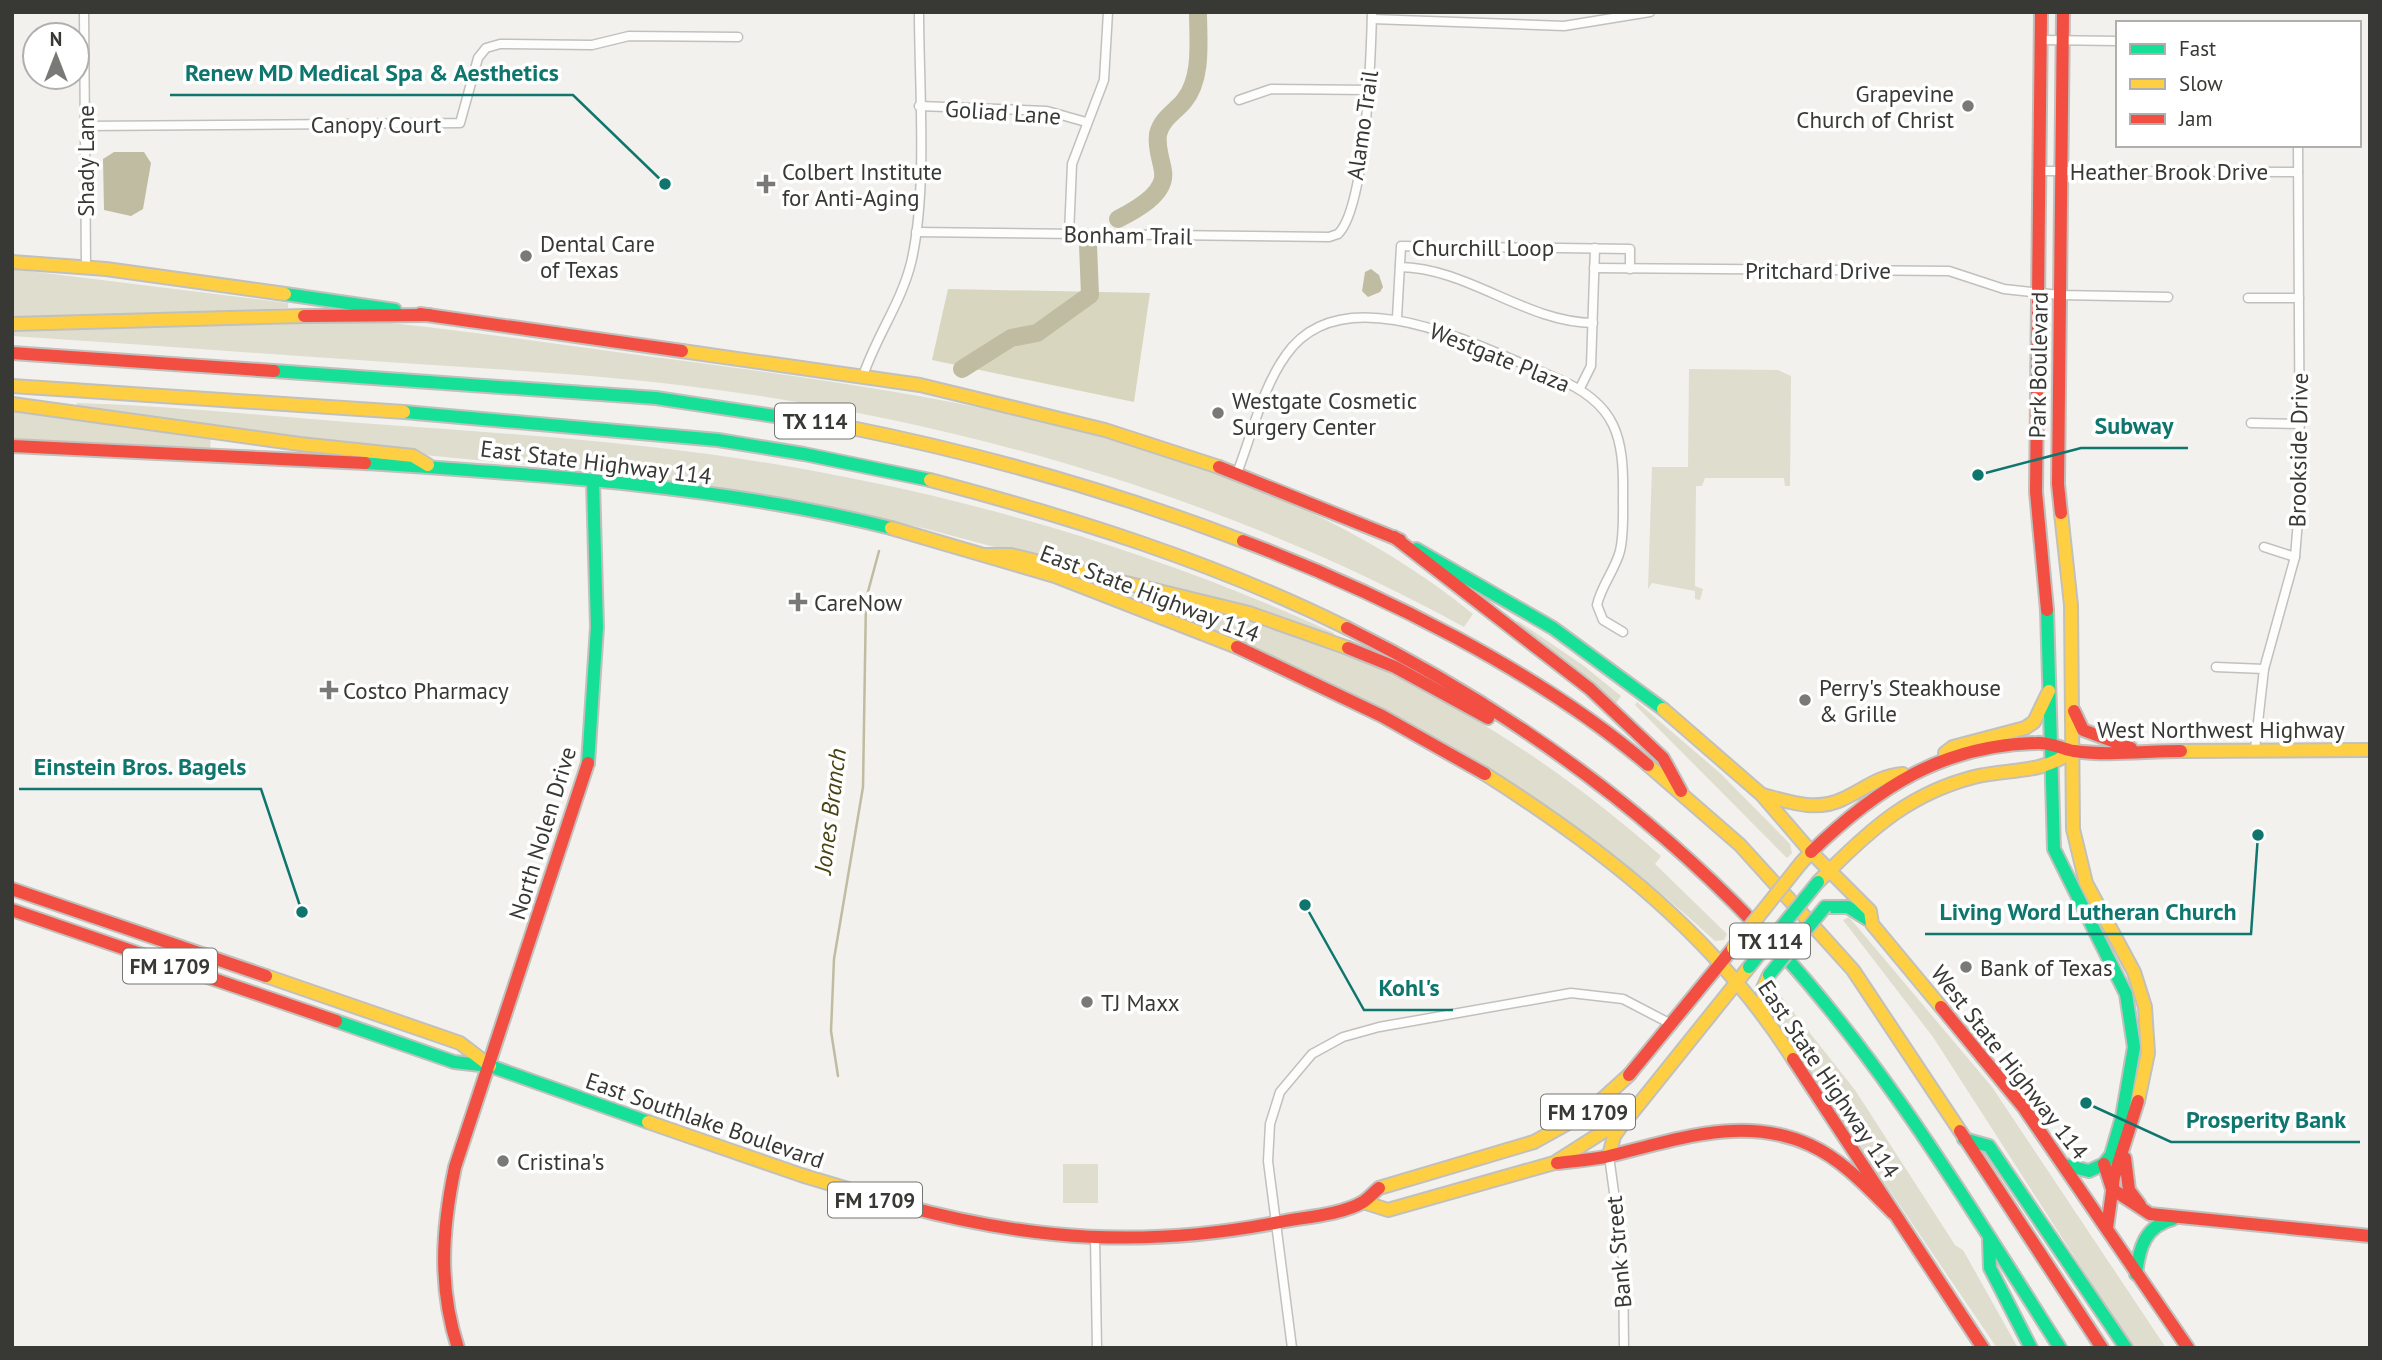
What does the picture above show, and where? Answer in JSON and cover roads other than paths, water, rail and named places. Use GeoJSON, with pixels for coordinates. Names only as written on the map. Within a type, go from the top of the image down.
{"type":"FeatureCollection","features":[{"type":"Feature","properties":{"kind":"main road","name":"Park Boulevard"},"geometry":{"type":"LineString","coordinates":[[2041,12],[2036,492],[2050,684],[2054,849],[2126,994],[2134,1047],[2122,1117],[2111,1155],[2104,1164]]}},
{"type":"Feature","properties":{"kind":"main road","name":"Park Boulevard"},"geometry":{"type":"LineString","coordinates":[[2063,12],[2059,489],[2071,606],[2073,828],[2076,850],[2091,892],[2125,949],[2134,971],[2146,1010],[2148,1048],[2146,1080],[2112,1189],[2107,1211],[2107,1230]]}},
{"type":"Feature","properties":{"kind":"main road"},"geometry":{"type":"LineString","coordinates":[[12,262],[86,267],[863,376],[920,385],[1105,430],[1237,473],[1394,537],[1590,689],[1663,758],[1683,796]]}},
{"type":"Feature","properties":{"kind":"main road"},"geometry":{"type":"LineString","coordinates":[[12,324],[211,316],[429,315]]}},
{"type":"Feature","properties":{"kind":"main road","name":"TX 114"},"geometry":{"type":"LineString","coordinates":[[12,353],[636,396],[836,425],[901,438],[1092,487],[1260,546],[1350,585],[1419,620],[1563,705],[1610,737],[1722,828],[1758,864],[1853,970],[2102,1348]]}},
{"type":"Feature","properties":{"kind":"main road","name":"TX 114"},"geometry":{"type":"LineString","coordinates":[[12,386],[610,427],[802,453],[985,492],[1115,531],[1278,593],[1410,658],[1548,745],[1604,786],[1712,880],[1825,1002],[1898,1098],[2060,1348]]}},
{"type":"Feature","properties":{"kind":"main road"},"geometry":{"type":"LineString","coordinates":[[12,404],[300,444],[413,456],[428,465]]}},
{"type":"Feature","properties":{"kind":"main road","name":"East State Highway 114"},"geometry":{"type":"LineString","coordinates":[[12,446],[428,465],[593,481],[797,508],[886,527],[987,555],[1094,592],[1278,664],[1489,774],[1599,850],[1647,887],[1721,961],[1763,1014],[1983,1348]]}},
{"type":"Feature","properties":{"kind":"main road","name":"North Nolen Drive"},"geometry":{"type":"LineString","coordinates":[[458,1348],[446,1296],[448,1193],[461,1143],[490,1066],[587,772],[596,714],[599,615],[593,481]]}},
{"type":"Feature","properties":{"kind":"main road"},"geometry":{"type":"LineString","coordinates":[[2036,492],[2059,489]]}},
{"type":"Feature","properties":{"kind":"main road","name":"West State Highway 114"},"geometry":{"type":"LineString","coordinates":[[1394,537],[1553,628],[1649,697],[1762,795],[1811,852],[1870,911],[1872,924],[1998,1075],[2065,1165],[2188,1348]]}},
{"type":"Feature","properties":{"kind":"main road"},"geometry":{"type":"LineString","coordinates":[[987,555],[1011,555],[1095,578],[1201,600],[1313,634],[1395,667],[1476,711],[1581,780],[1604,786]]}},
{"type":"Feature","properties":{"kind":"main road"},"geometry":{"type":"LineString","coordinates":[[2071,683],[2075,717],[2080,726],[2135,750]]}},
{"type":"Feature","properties":{"kind":"main road"},"geometry":{"type":"LineString","coordinates":[[1811,852],[1865,799],[1953,747],[2025,728],[2041,710],[2050,684]]}},
{"type":"Feature","properties":{"kind":"main road"},"geometry":{"type":"LineString","coordinates":[[1930,763],[1990,749],[2053,753]]}},
{"type":"Feature","properties":{"kind":"main road","name":"West Northwest Highway"},"geometry":{"type":"LineString","coordinates":[[1738,980],[1818,882],[1873,827],[1914,799],[1974,777],[2053,753],[2072,755],[2135,750],[2370,750]]}},
{"type":"Feature","properties":{"kind":"main road","name":"West Northwest Highway"},"geometry":{"type":"LineString","coordinates":[[2053,753],[2072,755]]}},
{"type":"Feature","properties":{"kind":"main road"},"geometry":{"type":"LineString","coordinates":[[1762,795],[1803,806],[1821,806],[1843,800],[1878,776],[1907,774]]}},
{"type":"Feature","properties":{"kind":"main road","name":"East Southlake Boulevard"},"geometry":{"type":"LineString","coordinates":[[18,912],[454,1062],[490,1066],[836,1188],[909,1210],[970,1224],[1046,1236],[1201,1236],[1277,1223],[1363,1202],[1382,1186],[1507,1154],[1564,1127],[1615,1088],[1639,1064],[1811,852]]}},
{"type":"Feature","properties":{"kind":"main road","name":"East Southlake Boulevard"},"geometry":{"type":"LineString","coordinates":[[12,889],[460,1043],[490,1066]]}},
{"type":"Feature","properties":{"kind":"main road"},"geometry":{"type":"LineString","coordinates":[[2078,899],[2091,892]]}},
{"type":"Feature","properties":{"kind":"main road"},"geometry":{"type":"LineString","coordinates":[[1763,1014],[1763,988],[1769,975],[1825,907],[1833,905],[1857,909],[1872,924]]}},
{"type":"Feature","properties":{"kind":"main road"},"geometry":{"type":"LineString","coordinates":[[18,912],[47,908],[109,930],[135,932]]}},
{"type":"Feature","properties":{"kind":"main road"},"geometry":{"type":"LineString","coordinates":[[2119,977],[2134,971]]}},
{"type":"Feature","properties":{"kind":"main road","name":"East Southlake Boulevard"},"geometry":{"type":"LineString","coordinates":[[1363,1202],[1388,1210],[1554,1163],[1631,1114],[1738,980]]}},
{"type":"Feature","properties":{"kind":"main road"},"geometry":{"type":"LineString","coordinates":[[2134,1047],[2148,1048]]}},
{"type":"Feature","properties":{"kind":"main road"},"geometry":{"type":"LineString","coordinates":[[1609,1156],[1618,1128],[1631,1114]]}},
{"type":"Feature","properties":{"kind":"main road"},"geometry":{"type":"LineString","coordinates":[[1554,1163],[1609,1156],[1665,1140],[1720,1130],[1762,1131],[1807,1143],[1827,1154],[1860,1179],[1893,1213]]}},
{"type":"Feature","properties":{"kind":"main road"},"geometry":{"type":"LineString","coordinates":[[1964,1139],[1989,1146],[2126,1348]]}},
{"type":"Feature","properties":{"kind":"main road"},"geometry":{"type":"LineString","coordinates":[[2125,1144],[2125,1180],[2131,1196],[2138,1204],[2202,1219]]}},
{"type":"Feature","properties":{"kind":"main road"},"geometry":{"type":"LineString","coordinates":[[2065,1165],[2089,1171],[2104,1164],[2106,1182],[2112,1189],[2125,1201],[2150,1214],[2370,1236]]}},
{"type":"Feature","properties":{"kind":"main road"},"geometry":{"type":"LineString","coordinates":[[2136,1274],[2138,1247],[2158,1223],[2169,1219],[2202,1219]]}},
{"type":"Feature","properties":{"kind":"main road"},"geometry":{"type":"LineString","coordinates":[[1989,1238],[1990,1268],[2031,1348]]}},
{"type":"Feature","properties":{"kind":"street","name":"Shady Lane"},"geometry":{"type":"LineString","coordinates":[[84,12],[86,267]]}},
{"type":"Feature","properties":{"kind":"street"},"geometry":{"type":"LineString","coordinates":[[863,376],[901,292],[916,232],[919,12]]}},
{"type":"Feature","properties":{"kind":"street"},"geometry":{"type":"LineString","coordinates":[[1069,234],[1072,164],[1104,80],[1108,12]]}},
{"type":"Feature","properties":{"kind":"street"},"geometry":{"type":"LineString","coordinates":[[1372,16],[1564,26],[1650,12]]}},
{"type":"Feature","properties":{"kind":"street","name":"Alamo Trail"},"geometry":{"type":"LineString","coordinates":[[1338,233],[1348,214],[1362,155],[1370,90],[1372,16]]}},
{"type":"Feature","properties":{"kind":"street","name":"Canopy Court"},"geometry":{"type":"LineString","coordinates":[[85,126],[460,123],[478,58],[486,48],[500,44],[592,45],[629,36],[738,37]]}},
{"type":"Feature","properties":{"kind":"street"},"geometry":{"type":"LineString","coordinates":[[2040,40],[2116,41]]}},
{"type":"Feature","properties":{"kind":"street"},"geometry":{"type":"LineString","coordinates":[[1239,100],[1271,89],[1370,90]]}},
{"type":"Feature","properties":{"kind":"street","name":"Goliad Lane"},"geometry":{"type":"LineString","coordinates":[[919,106],[1047,111],[1063,113],[1086,122]]}},
{"type":"Feature","properties":{"kind":"street","name":"Brookside Drive"},"geometry":{"type":"LineString","coordinates":[[2255,749],[2264,669],[2295,557],[2300,496],[2298,147]]}},
{"type":"Feature","properties":{"kind":"street","name":"Heather Brook Drive"},"geometry":{"type":"LineString","coordinates":[[2039,171],[2298,172]]}},
{"type":"Feature","properties":{"kind":"street","name":"Bonham Trail"},"geometry":{"type":"LineString","coordinates":[[916,232],[1329,237],[1338,233]]}},
{"type":"Feature","properties":{"kind":"street","name":"Churchill Loop"},"geometry":{"type":"LineString","coordinates":[[1397,318],[1401,246],[1630,249],[1630,269]]}},
{"type":"Feature","properties":{"kind":"street"},"geometry":{"type":"LineString","coordinates":[[1580,388],[1591,366],[1595,248]]}},
{"type":"Feature","properties":{"kind":"street"},"geometry":{"type":"LineString","coordinates":[[1400,267],[1428,268],[1567,321],[1593,323]]}},
{"type":"Feature","properties":{"kind":"street","name":"Pritchard Drive"},"geometry":{"type":"LineString","coordinates":[[1594,268],[1949,271],[2004,289],[2060,295],[2168,297]]}},
{"type":"Feature","properties":{"kind":"street"},"geometry":{"type":"LineString","coordinates":[[2248,298],[2299,298]]}},
{"type":"Feature","properties":{"kind":"street","name":"Westgate Plaza"},"geometry":{"type":"LineString","coordinates":[[1237,473],[1278,367],[1302,336],[1339,320],[1397,318],[1580,388],[1606,412],[1623,451],[1621,545],[1597,605],[1603,620],[1623,632]]}},
{"type":"Feature","properties":{"kind":"street"},"geometry":{"type":"LineString","coordinates":[[2251,423],[2300,424]]}},
{"type":"Feature","properties":{"kind":"street"},"geometry":{"type":"LineString","coordinates":[[2264,547],[2295,557]]}},
{"type":"Feature","properties":{"kind":"street"},"geometry":{"type":"LineString","coordinates":[[2216,667],[2264,669]]}},
{"type":"Feature","properties":{"kind":"street"},"geometry":{"type":"LineString","coordinates":[[1292,1348],[1268,1161],[1274,1107],[1290,1076],[1312,1054],[1327,1044],[1379,1027],[1571,993],[1623,999],[1671,1024]]}},
{"type":"Feature","properties":{"kind":"street","name":"Bank Street"},"geometry":{"type":"LineString","coordinates":[[1609,1156],[1623,1258],[1624,1348]]}},
{"type":"Feature","properties":{"kind":"street"},"geometry":{"type":"LineString","coordinates":[[1095,1238],[1097,1348]]}},
{"type":"Feature","properties":{"kind":"waterway","name":"Jones Branch"},"geometry":{"type":"LineString","coordinates":[[1118,219],[1148,201],[1160,187],[1163,171],[1158,134],[1166,119],[1184,101],[1194,81],[1198,58],[1198,12]]}},
{"type":"Feature","properties":{"kind":"waterway","name":"Jones Branch"},"geometry":{"type":"LineString","coordinates":[[962,369],[1011,338],[1037,333],[1090,295],[1088,245]]}},
{"type":"Feature","properties":{"kind":"waterway","name":"Jones Branch"},"geometry":{"type":"LineString","coordinates":[[838,1076],[831,1031],[834,959],[863,787],[866,599],[879,551]]}},
{"type":"Feature","properties":{"kind":"place","name":"Grapevine Church of Christ"},"geometry":{"type":"Point","coordinates":[1968,106]}},
{"type":"Feature","properties":{"kind":"place","name":"Renew MD Medical Spa & Aesthetics"},"geometry":{"type":"Point","coordinates":[665,184]}},
{"type":"Feature","properties":{"kind":"place","name":"Colbert Institute for Anti-Aging"},"geometry":{"type":"Point","coordinates":[766,184]}},
{"type":"Feature","properties":{"kind":"place","name":"Dental Care of Texas"},"geometry":{"type":"Point","coordinates":[526,256]}},
{"type":"Feature","properties":{"kind":"place","name":"Westgate Cosmetic Surgery Center"},"geometry":{"type":"Point","coordinates":[1218,413]}},
{"type":"Feature","properties":{"kind":"place","name":"Subway"},"geometry":{"type":"Point","coordinates":[1978,475]}},
{"type":"Feature","properties":{"kind":"place","name":"CareNow"},"geometry":{"type":"Point","coordinates":[798,602]}},
{"type":"Feature","properties":{"kind":"place","name":"Costco Pharmacy"},"geometry":{"type":"Point","coordinates":[329,690]}},
{"type":"Feature","properties":{"kind":"place","name":"Perry's Steakhouse & Grille"},"geometry":{"type":"Point","coordinates":[1805,700]}},
{"type":"Feature","properties":{"kind":"place","name":"Living Word Lutheran Church"},"geometry":{"type":"Point","coordinates":[2258,835]}},
{"type":"Feature","properties":{"kind":"place","name":"Kohl's"},"geometry":{"type":"Point","coordinates":[1305,905]}},
{"type":"Feature","properties":{"kind":"place","name":"Einstein Bros. Bagels"},"geometry":{"type":"Point","coordinates":[302,912]}},
{"type":"Feature","properties":{"kind":"place","name":"Bank of Texas"},"geometry":{"type":"Point","coordinates":[1966,967]}},
{"type":"Feature","properties":{"kind":"place","name":"TJ Maxx"},"geometry":{"type":"Point","coordinates":[1087,1002]}},
{"type":"Feature","properties":{"kind":"place","name":"Prosperity Bank"},"geometry":{"type":"Point","coordinates":[2086,1103]}},
{"type":"Feature","properties":{"kind":"place","name":"Cristina's"},"geometry":{"type":"Point","coordinates":[503,1161]}}]}
